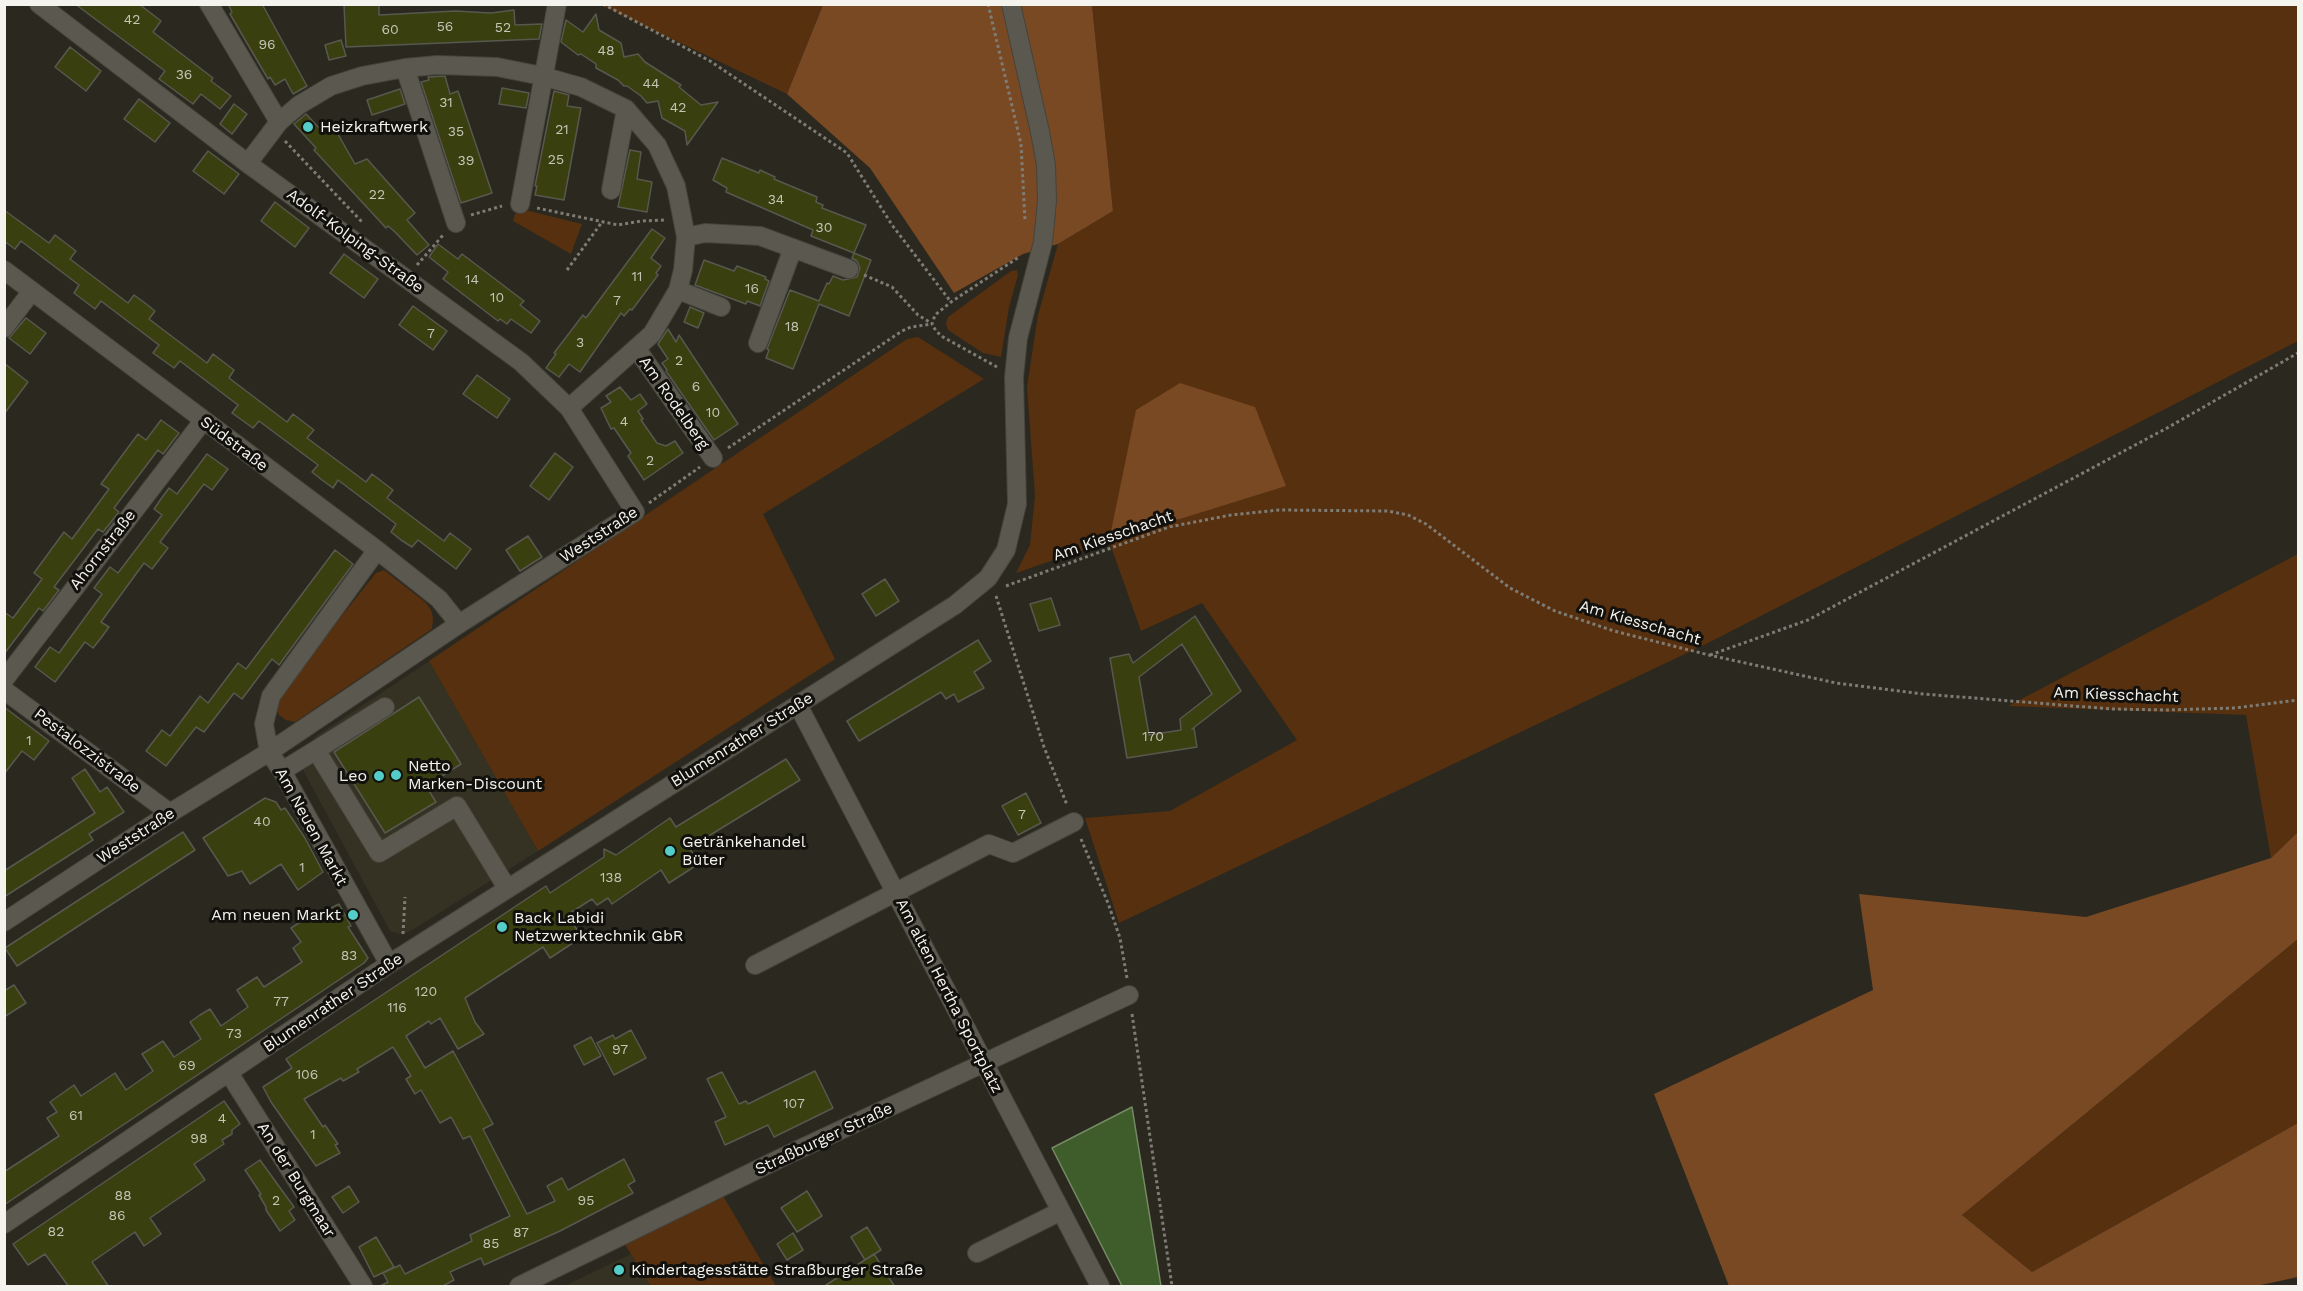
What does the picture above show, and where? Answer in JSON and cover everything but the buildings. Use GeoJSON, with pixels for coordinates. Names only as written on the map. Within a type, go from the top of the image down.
{"type":"FeatureCollection","features":[{"type":"Feature","properties":{"kind":"street","name":"Adolf-Kolping-Straße"},"geometry":{"type":"LineString","coordinates":[[39,4],[248,163],[520,363],[569,408],[635,512]]}},
{"type":"Feature","properties":{"kind":"street"},"geometry":{"type":"LineString","coordinates":[[208,4],[276,125]]}},
{"type":"Feature","properties":{"kind":"street"},"geometry":{"type":"LineString","coordinates":[[520,204],[557,4]]}},
{"type":"Feature","properties":{"kind":"street","name":"Blumenrather Straße"},"geometry":{"type":"LineString","coordinates":[[4,1224],[389,964],[956,606],[988,578],[1006,550],[1017,504],[1014,377],[1018,338],[1043,242],[1047,201],[1046,165],[1040,132],[1011,4]]}},
{"type":"Feature","properties":{"kind":"street","name":"Am Rodelberg"},"geometry":{"type":"LineString","coordinates":[[248,163],[276,125],[299,105],[331,86],[362,76],[405,68],[468,65],[497,67],[581,87],[626,109],[657,145],[676,186],[685,228],[678,290],[652,334],[569,408]]}},
{"type":"Feature","properties":{"kind":"street"},"geometry":{"type":"LineString","coordinates":[[405,68],[456,223]]}},
{"type":"Feature","properties":{"kind":"street"},"geometry":{"type":"LineString","coordinates":[[611,190],[626,109]]}},
{"type":"Feature","properties":{"kind":"street"},"geometry":{"type":"LineString","coordinates":[[685,228],[705,233],[760,236],[849,269]]}},
{"type":"Feature","properties":{"kind":"street"},"geometry":{"type":"LineString","coordinates":[[758,343],[793,248]]}},
{"type":"Feature","properties":{"kind":"street","name":"Südstraße"},"geometry":{"type":"LineString","coordinates":[[4,270],[377,550],[439,599],[459,624]]}},
{"type":"Feature","properties":{"kind":"street"},"geometry":{"type":"LineString","coordinates":[[678,290],[721,307]]}},
{"type":"Feature","properties":{"kind":"street"},"geometry":{"type":"LineString","coordinates":[[4,328],[32,291]]}},
{"type":"Feature","properties":{"kind":"street","name":"Am Rodelberg"},"geometry":{"type":"LineString","coordinates":[[636,348],[713,458]]}},
{"type":"Feature","properties":{"kind":"street","name":"Ahornstraße"},"geometry":{"type":"LineString","coordinates":[[4,680],[203,421]]}},
{"type":"Feature","properties":{"kind":"street","name":"Weststraße"},"geometry":{"type":"LineString","coordinates":[[4,922],[170,813],[269,752],[459,624],[635,512]]}},
{"type":"Feature","properties":{"kind":"street"},"geometry":{"type":"LineString","coordinates":[[269,752],[264,724],[271,696],[377,550]]}},
{"type":"Feature","properties":{"kind":"street","name":"Pestalozzistraße"},"geometry":{"type":"LineString","coordinates":[[4,690],[170,813]]}},
{"type":"Feature","properties":{"kind":"street","name":"Am alten Hertha Sportplatz"},"geometry":{"type":"LineString","coordinates":[[798,705],[1100,1287]]}},
{"type":"Feature","properties":{"kind":"street"},"geometry":{"type":"LineString","coordinates":[[282,771],[385,708]]}},
{"type":"Feature","properties":{"kind":"street"},"geometry":{"type":"LineString","coordinates":[[316,750],[379,853],[457,806],[507,888]]}},
{"type":"Feature","properties":{"kind":"street","name":"Am Neuen Markt"},"geometry":{"type":"LineString","coordinates":[[269,752],[282,771],[389,964]]}},
{"type":"Feature","properties":{"kind":"street"},"geometry":{"type":"LineString","coordinates":[[755,965],[989,844],[1014,853],[1074,822]]}},
{"type":"Feature","properties":{"kind":"street","name":"Straßburger Straße"},"geometry":{"type":"LineString","coordinates":[[519,1287],[785,1156],[1130,995]]}},
{"type":"Feature","properties":{"kind":"street","name":"An der Burgmaar"},"geometry":{"type":"LineString","coordinates":[[229,1073],[363,1287]]}},
{"type":"Feature","properties":{"kind":"street"},"geometry":{"type":"LineString","coordinates":[[977,1252],[1061,1211]]}},
{"type":"Feature","properties":{"kind":"path"},"geometry":{"type":"LineString","coordinates":[[603,4],[710,61],[847,153],[892,225],[951,302]]}},
{"type":"Feature","properties":{"kind":"path"},"geometry":{"type":"LineString","coordinates":[[988,4],[1021,144],[1025,222]]}},
{"type":"Feature","properties":{"kind":"path"},"geometry":{"type":"LineString","coordinates":[[276,125],[371,231]]}},
{"type":"Feature","properties":{"kind":"path"},"geometry":{"type":"LineString","coordinates":[[407,279],[434,243],[463,217],[514,202],[618,225],[642,221],[685,228]]}},
{"type":"Feature","properties":{"kind":"path"},"geometry":{"type":"LineString","coordinates":[[567,270],[602,222]]}},
{"type":"Feature","properties":{"kind":"path"},"geometry":{"type":"LineString","coordinates":[[932,324],[935,315],[951,302],[1023,254],[1022,265]]}},
{"type":"Feature","properties":{"kind":"path"},"geometry":{"type":"LineString","coordinates":[[849,269],[892,286],[918,315],[932,324],[943,337],[1014,377]]}},
{"type":"Feature","properties":{"kind":"path","name":"Weststraße"},"geometry":{"type":"LineString","coordinates":[[635,512],[902,332],[911,327],[932,324]]}},
{"type":"Feature","properties":{"kind":"path"},"geometry":{"type":"LineString","coordinates":[[1709,655],[1808,620],[2168,428],[2298,353]]}},
{"type":"Feature","properties":{"kind":"path","name":"Am Kiesschacht"},"geometry":{"type":"LineString","coordinates":[[1011,584],[1169,527],[1232,515],[1279,510],[1388,511],[1408,515],[1426,524],[1510,588],[1556,611],[1614,631],[1836,683],[1923,694],[2060,706],[2167,710],[2235,708],[2298,700]]}},
{"type":"Feature","properties":{"kind":"path"},"geometry":{"type":"LineString","coordinates":[[994,590],[1044,747],[1120,938],[1172,1287]]}},
{"type":"Feature","properties":{"kind":"path"},"geometry":{"type":"LineString","coordinates":[[405,897],[403,932],[405,954]]}},
{"type":"Feature","properties":{"kind":"shaded area"},"geometry":{"type":"Polygon","coordinates":[[[601,5],[823,5],[787,94],[601,5]]]}},
{"type":"Feature","properties":{"kind":"shaded area"},"geometry":{"type":"Polygon","coordinates":[[[823,5],[1092,5],[1113,211],[1058,244],[1023,254],[954,293],[870,168],[787,94],[823,5]]]}},
{"type":"Feature","properties":{"kind":"shaded area"},"geometry":{"type":"Polygon","coordinates":[[[1092,5],[2298,5],[2298,341],[1708,643],[1119,923],[1085,818],[1170,811],[1297,740],[1202,603],[1141,631],[1109,541],[1016,573],[1030,545],[1035,496],[1027,387],[1038,315],[1058,244],[1113,211],[1092,5]]]}},
{"type":"Feature","properties":{"kind":"shaded area"},"geometry":{"type":"Polygon","coordinates":[[[517,208],[582,224],[571,254],[513,221],[517,208]]]}},
{"type":"Feature","properties":{"kind":"shaded area"},"geometry":{"type":"Polygon","coordinates":[[[1017,270],[1018,275],[1009,307],[1001,357],[983,353],[948,330],[946,323],[948,317],[1011,271],[1017,270]]]}},
{"type":"Feature","properties":{"kind":"shaded area"},"geometry":{"type":"Polygon","coordinates":[[[918,337],[984,379],[763,514],[835,659],[538,851],[429,661],[907,339],[918,337]]]}},
{"type":"Feature","properties":{"kind":"shaded area"},"geometry":{"type":"Polygon","coordinates":[[[1180,383],[1255,407],[1286,486],[1109,541],[1136,410],[1180,383]]]}},
{"type":"Feature","properties":{"kind":"shaded area"},"geometry":{"type":"Polygon","coordinates":[[[2298,554],[2298,832],[2271,858],[2246,715],[2008,706],[2298,554]]]}},
{"type":"Feature","properties":{"kind":"shaded area"},"geometry":{"type":"Polygon","coordinates":[[[384,570],[425,602],[431,610],[432,629],[295,722],[286,720],[279,715],[276,707],[277,697],[376,573],[384,570]]]}},
{"type":"Feature","properties":{"kind":"shaded area"},"geometry":{"type":"Polygon","coordinates":[[[429,661],[538,851],[409,932],[399,934],[390,931],[304,772],[304,754],[315,737],[429,661]]]}},
{"type":"Feature","properties":{"kind":"shaded area"},"geometry":{"type":"Polygon","coordinates":[[[2298,832],[2298,939],[1962,1215],[2032,1272],[2298,1123],[2298,1277],[2256,1286],[1729,1286],[1654,1094],[1873,990],[1859,894],[2086,917],[2271,858],[2298,832]]]}},
{"type":"Feature","properties":{"kind":"shaded area"},"geometry":{"type":"Polygon","coordinates":[[[2298,939],[2298,1123],[2032,1272],[1962,1215],[2298,939]]]}},
{"type":"Feature","properties":{"kind":"shaded area"},"geometry":{"type":"Polygon","coordinates":[[[1132,1107],[1161,1286],[1122,1286],[1052,1148],[1132,1107]]]}},
{"type":"Feature","properties":{"kind":"shaded area"},"geometry":{"type":"Polygon","coordinates":[[[722,1194],[776,1286],[651,1286],[624,1243],[722,1194]]]}},
{"type":"Feature","properties":{"kind":"shaded area","name":"Kindertagesstätte Straßburger Straße"},"geometry":{"type":"Polygon","coordinates":[[[631,1254],[651,1286],[564,1286],[631,1254]]]}},
{"type":"Feature","properties":{"kind":"place","name":"Heizkraftwerk"},"geometry":{"type":"Point","coordinates":[308,127]}},
{"type":"Feature","properties":{"kind":"place","name":"Netto Marken-Discount"},"geometry":{"type":"Point","coordinates":[396,775]}},
{"type":"Feature","properties":{"kind":"place","name":"Leo"},"geometry":{"type":"Point","coordinates":[379,776]}},
{"type":"Feature","properties":{"kind":"place","name":"Getränkehandel Büter"},"geometry":{"type":"Point","coordinates":[670,851]}},
{"type":"Feature","properties":{"kind":"place","name":"Am neuen Markt"},"geometry":{"type":"Point","coordinates":[353,915]}},
{"type":"Feature","properties":{"kind":"place","name":"Back Labidi Netzwerktechnik GbR"},"geometry":{"type":"Point","coordinates":[502,927]}},
{"type":"Feature","properties":{"kind":"place","name":"Kindertagesstätte Straßburger Straße"},"geometry":{"type":"Point","coordinates":[619,1270]}}]}
